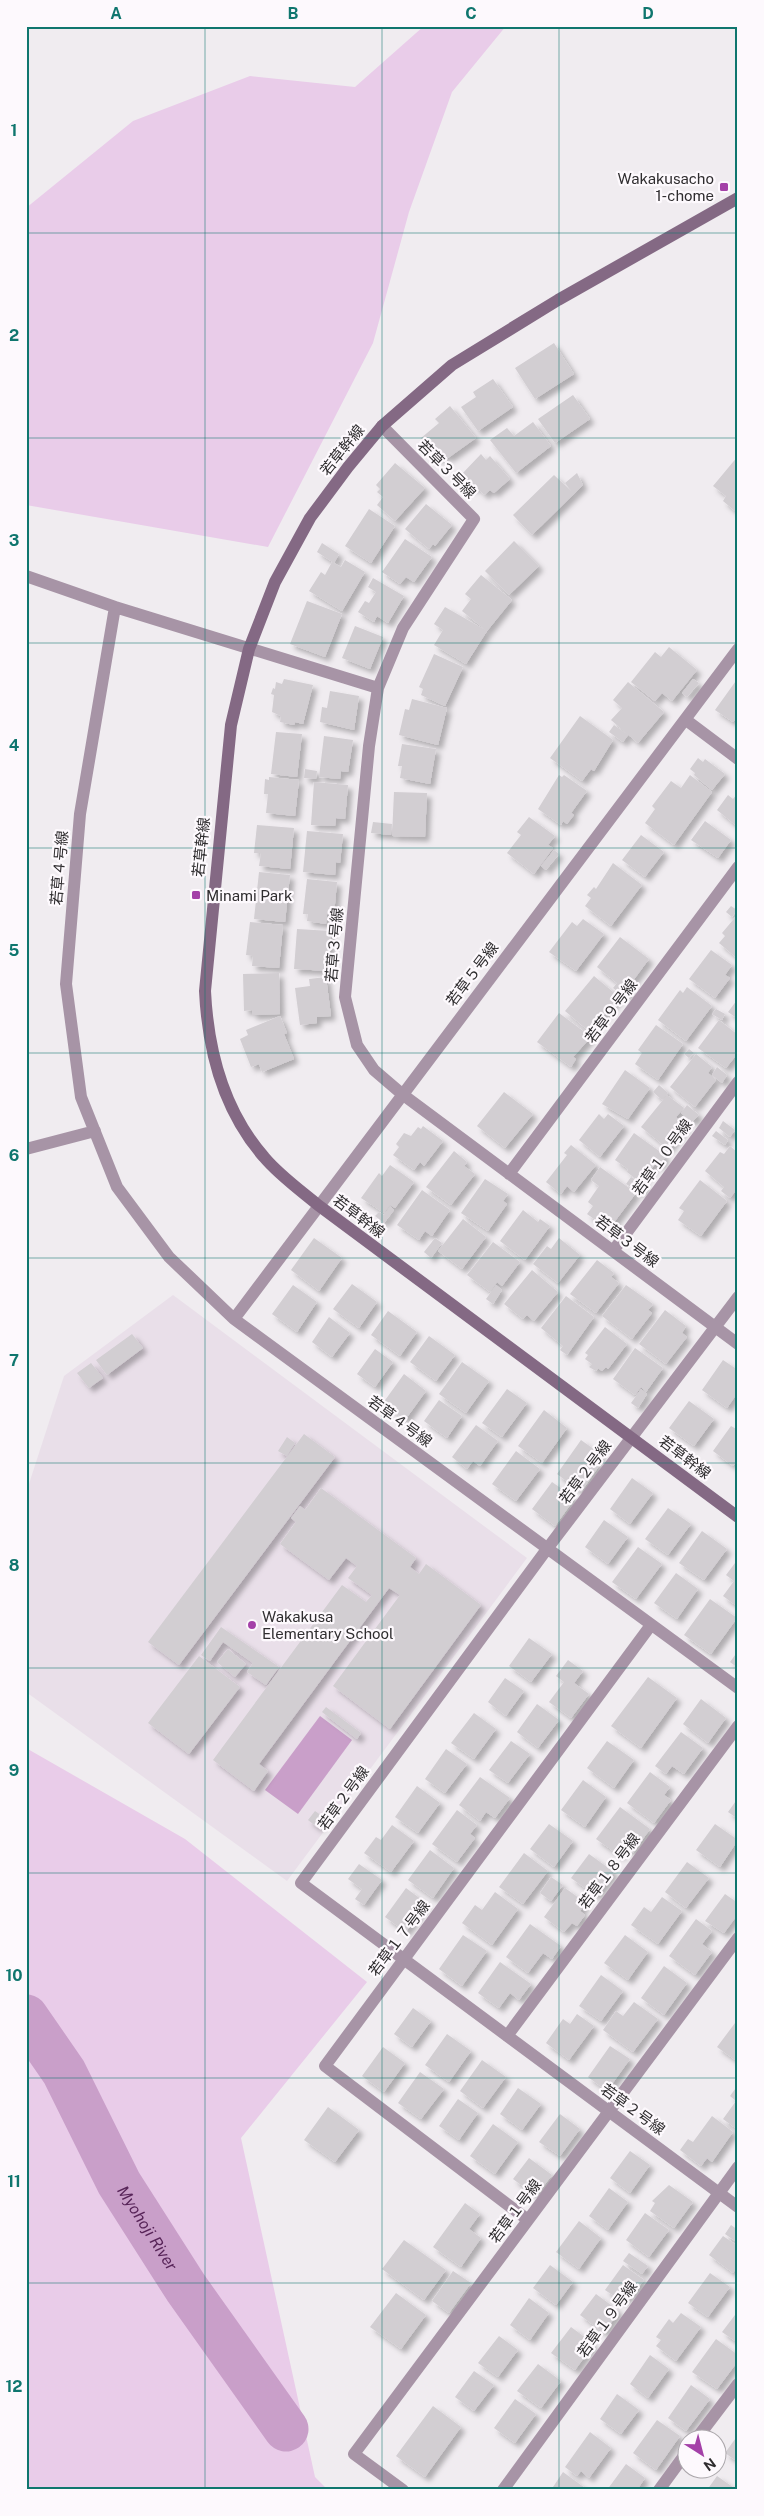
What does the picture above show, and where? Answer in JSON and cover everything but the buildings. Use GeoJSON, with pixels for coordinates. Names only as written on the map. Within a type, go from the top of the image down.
{"type":"FeatureCollection","features":[{"type":"Feature","properties":{"kind":"street","name":"若草幹線"},"geometry":{"type":"LineString","coordinates":[[738,198],[558,300],[452,365],[382,426],[348,467],[310,518],[275,582],[249,649],[231,725],[225,767],[205,991],[207,1030],[216,1068],[233,1113],[263,1157],[318,1205],[738,1517]]}},
{"type":"Feature","properties":{"kind":"street","name":"若草３号線"},"geometry":{"type":"LineString","coordinates":[[382,426],[474,519],[403,628],[378,688],[369,746],[345,997],[357,1045],[374,1070],[402,1094],[738,1344]]}},
{"type":"Feature","properties":{"kind":"street"},"geometry":{"type":"LineString","coordinates":[[26,576],[249,649],[378,688]]}},
{"type":"Feature","properties":{"kind":"street","name":"若草４号線"},"geometry":{"type":"LineString","coordinates":[[115,606],[80,814],[66,984],[81,1096],[117,1187],[169,1257],[234,1319],[738,1688]]}},
{"type":"Feature","properties":{"kind":"street","name":"若草５号線"},"geometry":{"type":"LineString","coordinates":[[234,1319],[318,1205],[738,650]]}},
{"type":"Feature","properties":{"kind":"street"},"geometry":{"type":"LineString","coordinates":[[686,720],[738,759]]}},
{"type":"Feature","properties":{"kind":"street","name":"若草９号線"},"geometry":{"type":"LineString","coordinates":[[509,1174],[738,867]]}},
{"type":"Feature","properties":{"kind":"street","name":"若草１０号線"},"geometry":{"type":"LineString","coordinates":[[613,1251],[738,1082]]}},
{"type":"Feature","properties":{"kind":"street"},"geometry":{"type":"LineString","coordinates":[[26,1149],[94,1131]]}},
{"type":"Feature","properties":{"kind":"street","name":"若草２号線"},"geometry":{"type":"LineString","coordinates":[[738,1297],[547,1549],[301,1883],[738,2207]]}},
{"type":"Feature","properties":{"kind":"street","name":"若草１７号線"},"geometry":{"type":"LineString","coordinates":[[528,2220],[325,2066],[651,1625]]}},
{"type":"Feature","properties":{"kind":"street","name":"若草１８号線"},"geometry":{"type":"LineString","coordinates":[[507,2036],[738,1726]]}},
{"type":"Feature","properties":{"kind":"street","name":"若草１号線"},"geometry":{"type":"LineString","coordinates":[[403,2490],[354,2454],[738,1938]]}},
{"type":"Feature","properties":{"kind":"street","name":"若草１９号線"},"geometry":{"type":"LineString","coordinates":[[503,2490],[738,2167]]}},
{"type":"Feature","properties":{"kind":"street"},"geometry":{"type":"LineString","coordinates":[[705,2428],[738,2384]]}},
{"type":"Feature","properties":{"kind":"street"},"geometry":{"type":"LineString","coordinates":[[659,2490],[676,2467]]}},
{"type":"Feature","properties":{"kind":"shaded area"},"geometry":{"type":"Polygon","coordinates":[[[424,26],[506,26],[452,92],[409,212],[373,343],[268,547],[26,505],[26,208],[133,121],[250,76],[355,87],[424,26]]]}},
{"type":"Feature","properties":{"kind":"shaded area","name":"Wakakusa Elementary School"},"geometry":{"type":"Polygon","coordinates":[[[173,1295],[527,1558],[287,1881],[26,1692],[26,1493],[64,1376],[173,1295]]]}},
{"type":"Feature","properties":{"kind":"shaded area"},"geometry":{"type":"Polygon","coordinates":[[[320,1716],[352,1740],[298,1814],[265,1790],[320,1716]]]}},
{"type":"Feature","properties":{"kind":"shaded area"},"geometry":{"type":"Polygon","coordinates":[[[26,1748],[185,1839],[367,1982],[241,2138],[315,2477],[328,2490],[26,2490],[26,1748]]]}},
{"type":"Feature","properties":{"kind":"waterway","name":"Myohoji River"},"geometry":{"type":"LineString","coordinates":[[26,2017],[64,2072],[119,2183],[186,2288],[286,2429]]}},
{"type":"Feature","properties":{"kind":"place","name":"Wakakusacho 1-chome"},"geometry":{"type":"Point","coordinates":[724,187]}},
{"type":"Feature","properties":{"kind":"place","name":"Minami Park"},"geometry":{"type":"Point","coordinates":[196,895]}},
{"type":"Feature","properties":{"kind":"place","name":"Wakakusa Elementary School"},"geometry":{"type":"Point","coordinates":[252,1625]}}]}
